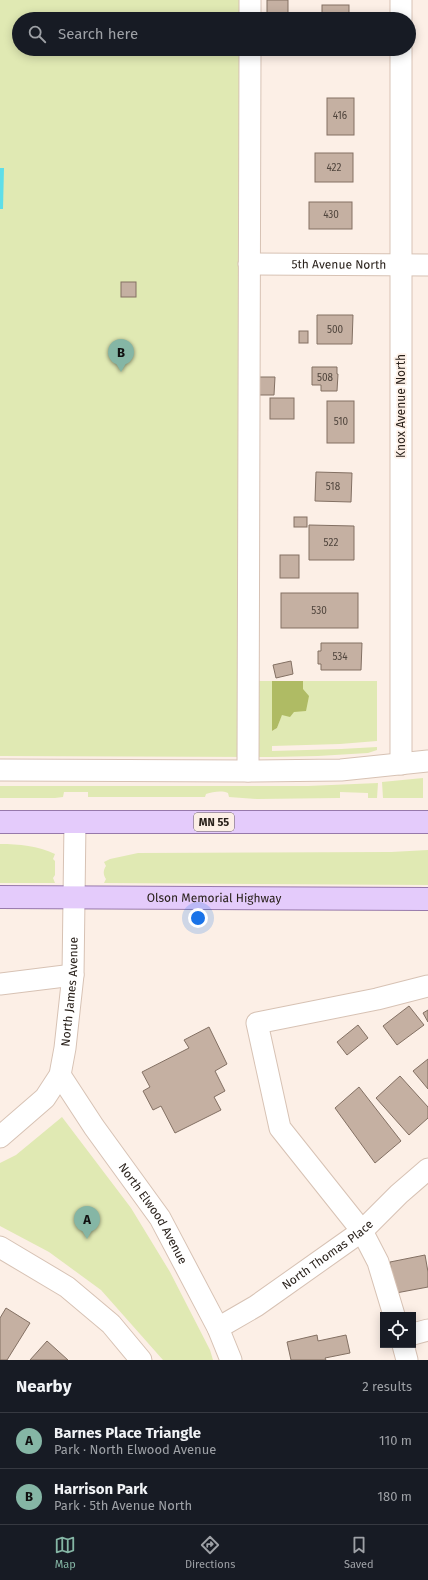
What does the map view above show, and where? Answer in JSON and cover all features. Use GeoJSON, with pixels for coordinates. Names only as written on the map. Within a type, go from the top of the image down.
{"type":"FeatureCollection","features":[{"type":"Feature","properties":{"kind":"main road","name":"MN 55"},"geometry":{"type":"LineString","coordinates":[[0,822],[428,822]]}},
{"type":"Feature","properties":{"kind":"main road","name":"Olson Memorial Highway"},"geometry":{"type":"LineString","coordinates":[[0,897],[74,899],[428,899]]}},
{"type":"Feature","properties":{"kind":"street"},"geometry":{"type":"LineString","coordinates":[[250,0],[250,12]]}},
{"type":"Feature","properties":{"kind":"street"},"geometry":{"type":"LineString","coordinates":[[401,0],[401,12]]}},
{"type":"Feature","properties":{"kind":"street"},"geometry":{"type":"LineString","coordinates":[[248,771],[250,56]]}},
{"type":"Feature","properties":{"kind":"street","name":"Knox Avenue North"},"geometry":{"type":"LineString","coordinates":[[401,56],[401,764]]}},
{"type":"Feature","properties":{"kind":"street","name":"5th Avenue North"},"geometry":{"type":"LineString","coordinates":[[249,264],[428,265]]}},
{"type":"Feature","properties":{"kind":"street"},"geometry":{"type":"LineString","coordinates":[[0,770],[341,770],[428,761]]}},
{"type":"Feature","properties":{"kind":"street","name":"North James Avenue"},"geometry":{"type":"LineString","coordinates":[[0,1137],[45,1098],[60,1075],[65,1048],[73,975],[75,822]]}},
{"type":"Feature","properties":{"kind":"street"},"geometry":{"type":"LineString","coordinates":[[0,984],[73,975]]}},
{"type":"Feature","properties":{"kind":"street"},"geometry":{"type":"LineString","coordinates":[[393,1312],[378,1262],[362,1231],[280,1128],[257,1023],[377,999],[428,986]]}},
{"type":"Feature","properties":{"kind":"street","name":"North Elwood Avenue"},"geometry":{"type":"LineString","coordinates":[[60,1075],[94,1127],[160,1218],[218,1328],[231,1360]]}},
{"type":"Feature","properties":{"kind":"street","name":"North Thomas Place"},"geometry":{"type":"LineString","coordinates":[[218,1328],[256,1306],[362,1231],[399,1194],[428,1169]]}},
{"type":"Feature","properties":{"kind":"street"},"geometry":{"type":"LineString","coordinates":[[0,1247],[66,1286],[111,1324],[141,1360]]}},
{"type":"Feature","properties":{"kind":"street"},"geometry":{"type":"LineString","coordinates":[[416,1333],[428,1330]]}},
{"type":"Feature","properties":{"kind":"street"},"geometry":{"type":"LineString","coordinates":[[404,1348],[407,1360]]}},
{"type":"Feature","properties":{"kind":"green space"},"geometry":{"type":"Polygon","coordinates":[[[0,0],[242,0],[242,12],[12,12],[12,56],[242,56],[240,681],[272,681],[272,731],[277,728],[282,714],[303,689],[303,681],[377,681],[377,741],[340,744],[272,746],[272,751],[377,747],[377,750],[368,753],[272,757],[0,756],[0,0]]]}},
{"type":"Feature","properties":{"kind":"green space"},"geometry":{"type":"Polygon","coordinates":[[[272,681],[303,681],[303,689],[309,696],[306,711],[294,712],[290,717],[282,715],[277,728],[272,731],[272,681]]]}},
{"type":"Feature","properties":{"kind":"green space"},"geometry":{"type":"Polygon","coordinates":[[[423,778],[423,798],[383,798],[382,782],[423,778]]]}},
{"type":"Feature","properties":{"kind":"green space"},"geometry":{"type":"Polygon","coordinates":[[[378,783],[377,798],[368,798],[368,793],[340,792],[340,798],[257,799],[229,797],[228,793],[220,791],[206,794],[205,797],[88,797],[88,792],[64,792],[63,797],[55,798],[0,798],[0,786],[308,786],[378,783]]]}},
{"type":"Feature","properties":{"kind":"green space"},"geometry":{"type":"Polygon","coordinates":[[[0,844],[28,846],[55,854],[53,859],[55,861],[55,875],[53,878],[55,883],[0,883],[0,844]]]}},
{"type":"Feature","properties":{"kind":"green space"},"geometry":{"type":"Polygon","coordinates":[[[428,850],[428,885],[104,883],[106,879],[104,876],[104,871],[106,866],[104,862],[110,859],[138,853],[391,852],[428,850]]]}},
{"type":"Feature","properties":{"kind":"green space"},"geometry":{"type":"Polygon","coordinates":[[[62,1117],[131,1208],[170,1272],[210,1350],[213,1360],[163,1360],[101,1290],[49,1252],[0,1226],[0,1163],[16,1155],[62,1117]]]}},
{"type":"Feature","properties":{"kind":"water"},"geometry":{"type":"Polygon","coordinates":[[[0,168],[4,168],[3,209],[0,209],[0,168]]]}},
{"type":"Feature","properties":{"kind":"building"},"geometry":{"type":"Polygon","coordinates":[[[267,0],[288,0],[288,12],[267,12],[267,0]]]}},
{"type":"Feature","properties":{"kind":"building"},"geometry":{"type":"Polygon","coordinates":[[[322,5],[349,5],[349,12],[322,12],[322,5]]]}},
{"type":"Feature","properties":{"kind":"building"},"geometry":{"type":"Polygon","coordinates":[[[327,98],[354,98],[354,135],[327,135],[327,98]]]}},
{"type":"Feature","properties":{"kind":"building"},"geometry":{"type":"Polygon","coordinates":[[[315,153],[353,153],[353,182],[315,182],[315,153]]]}},
{"type":"Feature","properties":{"kind":"building"},"geometry":{"type":"Polygon","coordinates":[[[309,202],[352,202],[352,229],[309,229],[309,202]]]}},
{"type":"Feature","properties":{"kind":"building"},"geometry":{"type":"Polygon","coordinates":[[[121,282],[136,282],[136,297],[121,297],[121,282]]]}},
{"type":"Feature","properties":{"kind":"building"},"geometry":{"type":"Polygon","coordinates":[[[317,315],[353,315],[352,344],[317,344],[317,315]]]}},
{"type":"Feature","properties":{"kind":"building"},"geometry":{"type":"Polygon","coordinates":[[[299,331],[308,331],[308,343],[299,343],[299,331]]]}},
{"type":"Feature","properties":{"kind":"building"},"geometry":{"type":"Polygon","coordinates":[[[312,367],[337,367],[337,391],[321,391],[321,385],[312,385],[312,367]]]}},
{"type":"Feature","properties":{"kind":"building"},"geometry":{"type":"Polygon","coordinates":[[[257,377],[275,377],[274,395],[257,395],[257,377]]]}},
{"type":"Feature","properties":{"kind":"building"},"geometry":{"type":"Polygon","coordinates":[[[270,398],[294,398],[294,419],[270,419],[270,398]]]}},
{"type":"Feature","properties":{"kind":"building"},"geometry":{"type":"Polygon","coordinates":[[[327,401],[354,401],[354,443],[327,443],[327,401]]]}},
{"type":"Feature","properties":{"kind":"building"},"geometry":{"type":"Polygon","coordinates":[[[316,472],[352,473],[351,502],[315,501],[316,472]]]}},
{"type":"Feature","properties":{"kind":"building"},"geometry":{"type":"Polygon","coordinates":[[[294,517],[307,517],[307,527],[294,527],[294,517]]]}},
{"type":"Feature","properties":{"kind":"building"},"geometry":{"type":"Polygon","coordinates":[[[309,525],[354,526],[354,560],[309,560],[309,525]]]}},
{"type":"Feature","properties":{"kind":"building"},"geometry":{"type":"Polygon","coordinates":[[[280,555],[299,555],[299,578],[280,578],[280,555]]]}},
{"type":"Feature","properties":{"kind":"building"},"geometry":{"type":"Polygon","coordinates":[[[281,593],[358,593],[358,628],[281,628],[281,593]]]}},
{"type":"Feature","properties":{"kind":"building"},"geometry":{"type":"Polygon","coordinates":[[[321,643],[362,643],[361,670],[321,670],[321,664],[318,664],[318,651],[321,651],[321,643]]]}},
{"type":"Feature","properties":{"kind":"building"},"geometry":{"type":"Polygon","coordinates":[[[291,661],[293,674],[276,678],[273,665],[291,661]]]}},
{"type":"Feature","properties":{"kind":"building"},"geometry":{"type":"Polygon","coordinates":[[[409,1006],[424,1025],[397,1045],[383,1026],[409,1006]]]}},
{"type":"Feature","properties":{"kind":"building"},"geometry":{"type":"Polygon","coordinates":[[[428,1010],[428,1022],[423,1013],[428,1010]]]}},
{"type":"Feature","properties":{"kind":"building"},"geometry":{"type":"Polygon","coordinates":[[[358,1025],[368,1038],[347,1055],[337,1042],[358,1025]]]}},
{"type":"Feature","properties":{"kind":"building"},"geometry":{"type":"Polygon","coordinates":[[[209,1027],[227,1064],[215,1071],[225,1091],[214,1097],[221,1110],[175,1133],[161,1106],[153,1110],[143,1091],[150,1087],[142,1072],[189,1048],[184,1040],[209,1027]]]}},
{"type":"Feature","properties":{"kind":"building"},"geometry":{"type":"Polygon","coordinates":[[[428,1059],[428,1089],[413,1071],[428,1059]]]}},
{"type":"Feature","properties":{"kind":"building"},"geometry":{"type":"Polygon","coordinates":[[[400,1076],[428,1107],[428,1118],[409,1135],[376,1098],[400,1076]]]}},
{"type":"Feature","properties":{"kind":"building"},"geometry":{"type":"Polygon","coordinates":[[[359,1087],[401,1141],[375,1163],[335,1108],[359,1087]]]}},
{"type":"Feature","properties":{"kind":"building"},"geometry":{"type":"Polygon","coordinates":[[[425,1255],[428,1272],[428,1287],[396,1293],[390,1262],[425,1255]]]}},
{"type":"Feature","properties":{"kind":"building"},"geometry":{"type":"Polygon","coordinates":[[[6,1308],[30,1323],[7,1360],[0,1360],[0,1318],[6,1308]]]}},
{"type":"Feature","properties":{"kind":"building"},"geometry":{"type":"Polygon","coordinates":[[[317,1335],[318,1341],[346,1335],[350,1353],[325,1358],[326,1360],[291,1360],[287,1342],[317,1335]]]}},
{"type":"Feature","properties":{"kind":"building"},"geometry":{"type":"Polygon","coordinates":[[[47,1341],[68,1360],[30,1360],[47,1341]]]}},
{"type":"Feature","properties":{"kind":"place","name":"Harrison Park"},"geometry":{"type":"Point","coordinates":[121,372]}},
{"type":"Feature","properties":{"kind":"place","name":"Barnes Place Triangle"},"geometry":{"type":"Point","coordinates":[87,1239]}}]}
